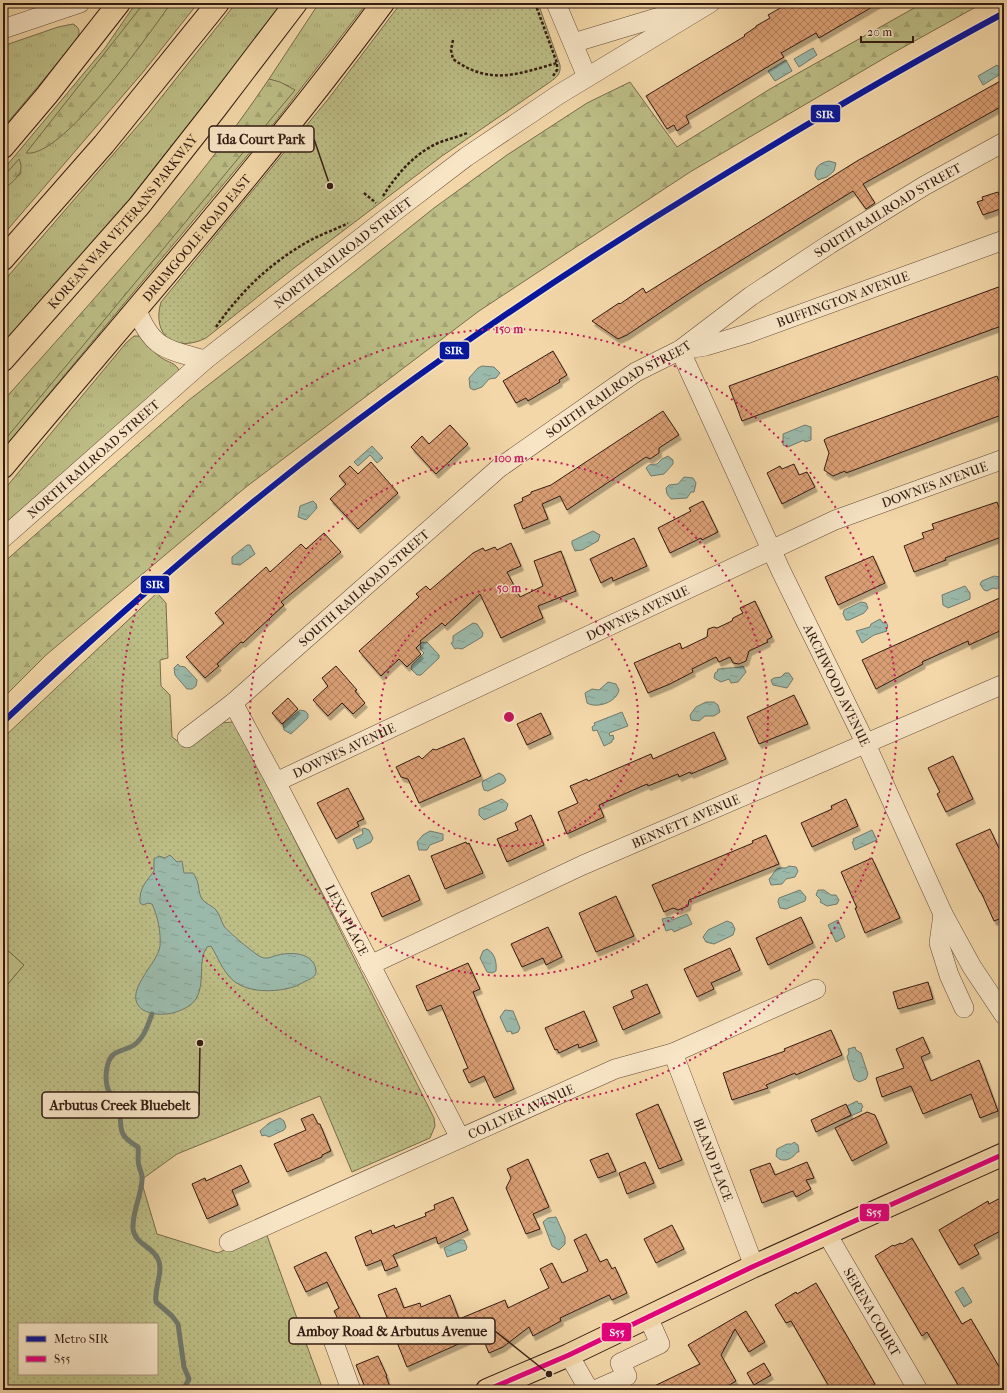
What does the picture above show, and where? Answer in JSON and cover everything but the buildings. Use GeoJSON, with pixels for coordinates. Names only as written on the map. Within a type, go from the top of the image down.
{"type":"FeatureCollection","features":[{"type":"Feature","properties":{"kind":"main road"},"geometry":{"type":"LineString","coordinates":[[3,147],[56,85],[119,3]]}},
{"type":"Feature","properties":{"kind":"main road"},"geometry":{"type":"LineString","coordinates":[[3,259],[104,144],[218,3]]}},
{"type":"Feature","properties":{"kind":"main road","name":"KOREAN WAR VETERANS PARKWAY"},"geometry":{"type":"LineString","coordinates":[[3,360],[139,206],[296,3]]}},
{"type":"Feature","properties":{"kind":"main road","name":"DRUMGOOLE ROAD EAST"},"geometry":{"type":"LineString","coordinates":[[3,467],[275,141],[383,3]]}},
{"type":"Feature","properties":{"kind":"main road"},"geometry":{"type":"LineString","coordinates":[[3,254],[20,240]]}},
{"type":"Feature","properties":{"kind":"main road"},"geometry":{"type":"LineString","coordinates":[[487,1390],[569,1355],[754,1266],[1004,1154]]}},
{"type":"Feature","properties":{"kind":"street"},"geometry":{"type":"LineString","coordinates":[[3,29],[80,3]]}},
{"type":"Feature","properties":{"kind":"street"},"geometry":{"type":"LineString","coordinates":[[556,3],[587,77]]}},
{"type":"Feature","properties":{"kind":"street"},"geometry":{"type":"LineString","coordinates":[[573,43],[706,3]]}},
{"type":"Feature","properties":{"kind":"street","name":"NORTH RAILROAD STREET"},"geometry":{"type":"LineString","coordinates":[[3,538],[205,360],[466,157],[587,77],[710,3]]}},
{"type":"Feature","properties":{"kind":"street","name":"SOUTH RAILROAD STREET"},"geometry":{"type":"LineString","coordinates":[[188,738],[233,704],[499,468],[636,372],[680,350],[751,296],[830,244],[924,186],[1004,142]]}},
{"type":"Feature","properties":{"kind":"street","name":"BUFFINGTON AVENUE"},"geometry":{"type":"LineString","coordinates":[[680,350],[706,346],[746,334],[1004,240]]}},
{"type":"Feature","properties":{"kind":"street"},"geometry":{"type":"LineString","coordinates":[[136,308],[147,333],[159,344],[176,352],[205,360]]}},
{"type":"Feature","properties":{"kind":"street","name":"ARCHWOOD AVENUE"},"geometry":{"type":"LineString","coordinates":[[680,350],[773,549],[781,570],[865,742],[943,914],[965,955],[1004,1015]]}},
{"type":"Feature","properties":{"kind":"street","name":"DOWNES AVENUE"},"geometry":{"type":"LineString","coordinates":[[276,782],[835,520],[1004,459]]}},
{"type":"Feature","properties":{"kind":"street","name":"BENNETT AVENUE"},"geometry":{"type":"LineString","coordinates":[[370,965],[583,865],[865,742],[1004,684]]}},
{"type":"Feature","properties":{"kind":"street","name":"LEXA PLACE"},"geometry":{"type":"LineString","coordinates":[[233,704],[276,782],[460,1138]]}},
{"type":"Feature","properties":{"kind":"street"},"geometry":{"type":"LineString","coordinates":[[943,914],[939,943],[949,975],[964,1008]]}},
{"type":"Feature","properties":{"kind":"street","name":"COLLYER AVENUE"},"geometry":{"type":"LineString","coordinates":[[229,1242],[615,1069],[673,1053],[816,990]]}},
{"type":"Feature","properties":{"kind":"street","name":"BLAND PLACE"},"geometry":{"type":"LineString","coordinates":[[673,1053],[754,1266]]}},
{"type":"Feature","properties":{"kind":"street","name":"SERENA COURT"},"geometry":{"type":"LineString","coordinates":[[827,1234],[918,1390]]}},
{"type":"Feature","properties":{"kind":"street"},"geometry":{"type":"LineString","coordinates":[[595,1390],[626,1376],[620,1363],[660,1344],[648,1317]]}},
{"type":"Feature","properties":{"kind":"street"},"geometry":{"type":"LineString","coordinates":[[333,1340],[351,1390]]}},
{"type":"Feature","properties":{"kind":"street"},"geometry":{"type":"LineString","coordinates":[[569,1355],[589,1390]]}},
{"type":"Feature","properties":{"kind":"path"},"geometry":{"type":"LineString","coordinates":[[535,3],[557,63],[557,70],[548,80]]}},
{"type":"Feature","properties":{"kind":"path"},"geometry":{"type":"LineString","coordinates":[[454,40],[451,50],[454,59],[486,75],[497,77],[514,76],[557,63]]}},
{"type":"Feature","properties":{"kind":"path"},"geometry":{"type":"LineString","coordinates":[[371,208],[377,203],[402,170],[419,154],[438,143],[469,132]]}},
{"type":"Feature","properties":{"kind":"path"},"geometry":{"type":"LineString","coordinates":[[364,193],[377,203]]}},
{"type":"Feature","properties":{"kind":"path"},"geometry":{"type":"LineString","coordinates":[[212,331],[238,297],[269,267],[310,240],[353,221]]}},
{"type":"Feature","properties":{"kind":"green space"},"geometry":{"type":"Polygon","coordinates":[[[136,3],[144,3],[126,28],[101,94],[119,73],[171,3],[198,3],[144,71],[3,235],[3,190],[21,173],[19,160],[3,177],[3,170],[105,48],[136,3]]]}},
{"type":"Feature","properties":{"kind":"green space"},"geometry":{"type":"Polygon","coordinates":[[[144,3],[171,3],[145,40],[104,92],[82,116],[61,136],[42,150],[26,153],[144,3]]]}},
{"type":"Feature","properties":{"kind":"green space"},"geometry":{"type":"Polygon","coordinates":[[[236,3],[282,3],[249,48],[118,214],[3,344],[3,282],[148,114],[236,3]]]}},
{"type":"Feature","properties":{"kind":"green space"},"geometry":{"type":"Polygon","coordinates":[[[319,3],[367,3],[272,126],[3,449],[3,442],[12,430],[289,86],[269,79],[319,3]]]}},
{"type":"Feature","properties":{"kind":"green space"},"geometry":{"type":"Polygon","coordinates":[[[401,3],[538,3],[560,65],[559,73],[557,77],[550,82],[442,156],[294,268],[206,338],[195,342],[185,343],[176,342],[168,338],[163,332],[160,324],[159,314],[161,302],[329,98],[401,3]]]}},
{"type":"Feature","properties":{"kind":"green space"},"geometry":{"type":"Polygon","coordinates":[[[923,3],[983,3],[893,53],[690,172],[479,311],[246,487],[46,655],[3,698],[3,563],[189,400],[434,208],[507,155],[587,103],[630,82],[677,147],[770,89],[923,3]]]}},
{"type":"Feature","properties":{"kind":"green space"},"geometry":{"type":"Polygon","coordinates":[[[73,24],[79,29],[76,41],[3,128],[3,46],[58,27],[73,24]]]}},
{"type":"Feature","properties":{"kind":"green space"},"geometry":{"type":"Polygon","coordinates":[[[269,79],[280,82],[295,90],[3,442],[3,401],[107,284],[175,204],[239,122],[269,79]]]}},
{"type":"Feature","properties":{"kind":"green space"},"geometry":{"type":"Polygon","coordinates":[[[19,159],[21,164],[20,173],[3,190],[3,177],[19,159]]]}},
{"type":"Feature","properties":{"kind":"green space"},"geometry":{"type":"Polygon","coordinates":[[[134,336],[139,336],[154,352],[161,358],[175,365],[179,371],[3,526],[3,491],[126,343],[134,336]]]}},
{"type":"Feature","properties":{"kind":"green space"},"geometry":{"type":"Polygon","coordinates":[[[157,593],[166,603],[168,658],[160,660],[161,686],[170,695],[172,737],[187,748],[220,723],[233,722],[268,786],[434,1118],[435,1126],[430,1138],[352,1172],[320,1096],[177,1154],[141,1180],[157,1234],[218,1253],[265,1230],[323,1390],[3,1390],[3,990],[24,965],[3,946],[3,738],[157,593]]]}},
{"type":"Feature","properties":{"kind":"green space"},"geometry":{"type":"Polygon","coordinates":[[[3,946],[24,965],[3,990],[3,946]]]}},
{"type":"Feature","properties":{"kind":"water"},"geometry":{"type":"Polygon","coordinates":[[[813,48],[817,55],[799,67],[794,59],[813,48]]]}},
{"type":"Feature","properties":{"kind":"water"},"geometry":{"type":"Polygon","coordinates":[[[786,60],[792,71],[775,81],[768,71],[786,60]]]}},
{"type":"Feature","properties":{"kind":"water"},"geometry":{"type":"Polygon","coordinates":[[[997,65],[999,67],[1001,66],[1003,70],[1001,71],[1002,73],[983,85],[978,76],[997,65]]]}},
{"type":"Feature","properties":{"kind":"water"},"geometry":{"type":"Polygon","coordinates":[[[829,161],[836,163],[834,171],[827,177],[818,180],[815,176],[817,168],[820,164],[829,161]]]}},
{"type":"Feature","properties":{"kind":"water"},"geometry":{"type":"Polygon","coordinates":[[[482,366],[494,367],[500,373],[496,378],[489,379],[482,387],[474,390],[470,388],[469,378],[478,368],[482,366]]]}},
{"type":"Feature","properties":{"kind":"water"},"geometry":{"type":"Polygon","coordinates":[[[805,425],[811,427],[811,440],[805,442],[804,440],[788,447],[783,445],[783,434],[805,425]]]}},
{"type":"Feature","properties":{"kind":"water"},"geometry":{"type":"Polygon","coordinates":[[[372,446],[383,458],[377,463],[370,455],[358,466],[354,462],[372,446]]]}},
{"type":"Feature","properties":{"kind":"water"},"geometry":{"type":"Polygon","coordinates":[[[668,456],[673,460],[673,464],[664,474],[651,476],[646,468],[647,466],[657,464],[668,456]]]}},
{"type":"Feature","properties":{"kind":"water"},"geometry":{"type":"Polygon","coordinates":[[[684,477],[693,478],[696,483],[694,492],[691,492],[687,498],[671,499],[667,494],[666,488],[669,485],[678,484],[684,477]]]}},
{"type":"Feature","properties":{"kind":"water"},"geometry":{"type":"Polygon","coordinates":[[[313,501],[317,508],[306,520],[298,517],[300,506],[313,501]]]}},
{"type":"Feature","properties":{"kind":"water"},"geometry":{"type":"Polygon","coordinates":[[[593,531],[600,535],[598,541],[582,550],[575,551],[572,541],[593,531]]]}},
{"type":"Feature","properties":{"kind":"water"},"geometry":{"type":"Polygon","coordinates":[[[247,545],[250,545],[255,554],[240,565],[232,564],[232,557],[247,545]]]}},
{"type":"Feature","properties":{"kind":"water"},"geometry":{"type":"Polygon","coordinates":[[[994,576],[1000,577],[1003,581],[1002,585],[997,589],[993,588],[987,591],[984,590],[980,584],[982,581],[994,576]]]}},
{"type":"Feature","properties":{"kind":"water"},"geometry":{"type":"Polygon","coordinates":[[[965,586],[970,593],[970,599],[948,608],[943,605],[942,595],[965,586]]]}},
{"type":"Feature","properties":{"kind":"water"},"geometry":{"type":"Polygon","coordinates":[[[861,602],[866,603],[868,608],[864,613],[846,620],[843,614],[844,610],[861,602]]]}},
{"type":"Feature","properties":{"kind":"water"},"geometry":{"type":"Polygon","coordinates":[[[880,619],[883,623],[886,622],[888,626],[886,628],[887,631],[874,635],[862,643],[856,631],[870,627],[871,624],[880,619]]]}},
{"type":"Feature","properties":{"kind":"water"},"geometry":{"type":"Polygon","coordinates":[[[473,623],[477,624],[483,633],[482,637],[462,649],[455,649],[451,643],[453,642],[453,636],[473,623]]]}},
{"type":"Feature","properties":{"kind":"water"},"geometry":{"type":"Polygon","coordinates":[[[427,642],[439,655],[439,658],[421,675],[417,675],[411,669],[412,665],[424,653],[421,650],[420,644],[427,642]]]}},
{"type":"Feature","properties":{"kind":"water"},"geometry":{"type":"Polygon","coordinates":[[[178,664],[179,666],[185,667],[197,680],[196,686],[192,689],[187,689],[175,675],[174,668],[178,664]]]}},
{"type":"Feature","properties":{"kind":"water"},"geometry":{"type":"Polygon","coordinates":[[[743,666],[746,672],[738,682],[731,683],[729,679],[721,682],[714,678],[715,673],[719,669],[743,666]]]}},
{"type":"Feature","properties":{"kind":"water"},"geometry":{"type":"Polygon","coordinates":[[[785,673],[789,673],[793,679],[787,688],[773,685],[771,680],[781,677],[785,673]]]}},
{"type":"Feature","properties":{"kind":"water"},"geometry":{"type":"Polygon","coordinates":[[[608,682],[616,684],[619,690],[615,698],[601,705],[591,705],[587,703],[585,693],[592,689],[599,690],[608,682]]]}},
{"type":"Feature","properties":{"kind":"water"},"geometry":{"type":"Polygon","coordinates":[[[706,702],[714,702],[718,705],[720,712],[714,716],[705,716],[699,721],[691,720],[690,715],[696,707],[706,702]]]}},
{"type":"Feature","properties":{"kind":"water"},"geometry":{"type":"Polygon","coordinates":[[[300,710],[305,711],[308,714],[308,718],[291,734],[284,730],[283,724],[300,710]]]}},
{"type":"Feature","properties":{"kind":"water"},"geometry":{"type":"Polygon","coordinates":[[[622,712],[628,726],[609,733],[610,736],[613,735],[614,739],[612,742],[604,746],[597,730],[593,731],[592,727],[595,725],[594,723],[622,712]]]}},
{"type":"Feature","properties":{"kind":"water"},"geometry":{"type":"Polygon","coordinates":[[[499,773],[503,775],[506,780],[504,783],[488,791],[484,790],[482,784],[483,781],[499,773]]]}},
{"type":"Feature","properties":{"kind":"water"},"geometry":{"type":"Polygon","coordinates":[[[502,799],[508,804],[506,810],[484,820],[479,815],[479,809],[502,799]]]}},
{"type":"Feature","properties":{"kind":"water"},"geometry":{"type":"Polygon","coordinates":[[[364,828],[369,830],[373,838],[371,842],[357,849],[353,839],[363,834],[362,829],[364,828]]]}},
{"type":"Feature","properties":{"kind":"water"},"geometry":{"type":"Polygon","coordinates":[[[872,830],[877,840],[855,850],[852,842],[854,841],[853,839],[872,830]]]}},
{"type":"Feature","properties":{"kind":"water"},"geometry":{"type":"Polygon","coordinates":[[[430,831],[443,834],[443,840],[430,845],[427,850],[419,850],[417,842],[423,835],[430,831]]]}},
{"type":"Feature","properties":{"kind":"water"},"geometry":{"type":"Polygon","coordinates":[[[170,855],[177,862],[182,861],[184,873],[193,873],[202,899],[216,910],[224,926],[230,933],[263,958],[289,954],[306,957],[314,964],[316,972],[314,976],[297,986],[283,990],[268,991],[246,988],[230,978],[211,946],[207,947],[202,959],[201,986],[194,1002],[183,1009],[169,1014],[154,1014],[143,1010],[137,1003],[136,996],[138,987],[158,953],[160,936],[159,925],[152,904],[148,903],[143,905],[140,903],[140,898],[144,886],[154,871],[154,859],[159,856],[165,858],[170,855]]]}},
{"type":"Feature","properties":{"kind":"water"},"geometry":{"type":"Polygon","coordinates":[[[789,866],[796,867],[798,871],[795,877],[786,879],[782,884],[771,885],[769,879],[776,870],[789,866]]]}},
{"type":"Feature","properties":{"kind":"water"},"geometry":{"type":"Polygon","coordinates":[[[800,890],[806,897],[805,901],[786,909],[780,908],[778,902],[779,898],[800,890]]]}},
{"type":"Feature","properties":{"kind":"water"},"geometry":{"type":"Polygon","coordinates":[[[818,890],[824,890],[831,895],[836,895],[839,900],[837,904],[827,906],[820,902],[821,900],[816,895],[818,890]]]}},
{"type":"Feature","properties":{"kind":"water"},"geometry":{"type":"Polygon","coordinates":[[[687,914],[692,924],[674,932],[672,929],[666,931],[662,919],[671,917],[672,920],[687,914]]]}},
{"type":"Feature","properties":{"kind":"water"},"geometry":{"type":"Polygon","coordinates":[[[838,920],[845,937],[836,942],[828,925],[838,920]]]}},
{"type":"Feature","properties":{"kind":"water"},"geometry":{"type":"Polygon","coordinates":[[[727,921],[732,923],[735,929],[733,935],[714,944],[706,942],[703,937],[708,930],[727,921]]]}},
{"type":"Feature","properties":{"kind":"water"},"geometry":{"type":"Polygon","coordinates":[[[487,949],[492,953],[496,962],[496,971],[492,973],[487,972],[480,958],[483,951],[487,949]]]}},
{"type":"Feature","properties":{"kind":"water"},"geometry":{"type":"Polygon","coordinates":[[[505,1010],[513,1011],[520,1028],[518,1032],[512,1034],[511,1031],[507,1032],[500,1017],[505,1010]]]}},
{"type":"Feature","properties":{"kind":"water"},"geometry":{"type":"Polygon","coordinates":[[[855,1047],[856,1050],[861,1053],[868,1074],[866,1079],[859,1082],[854,1079],[847,1057],[849,1053],[848,1049],[855,1047]]]}},
{"type":"Feature","properties":{"kind":"water"},"geometry":{"type":"Polygon","coordinates":[[[857,1101],[859,1104],[861,1103],[863,1107],[861,1109],[862,1111],[844,1119],[841,1118],[839,1110],[857,1101]]]}},
{"type":"Feature","properties":{"kind":"water"},"geometry":{"type":"Polygon","coordinates":[[[280,1118],[284,1121],[286,1127],[284,1130],[269,1137],[265,1135],[262,1136],[260,1131],[269,1123],[280,1118]]]}},
{"type":"Feature","properties":{"kind":"water"},"geometry":{"type":"Polygon","coordinates":[[[794,1142],[798,1145],[799,1152],[797,1152],[793,1157],[787,1160],[781,1160],[776,1156],[777,1149],[794,1142]]]}},
{"type":"Feature","properties":{"kind":"water"},"geometry":{"type":"Polygon","coordinates":[[[556,1217],[565,1237],[565,1244],[559,1250],[552,1246],[543,1222],[548,1218],[556,1217]]]}},
{"type":"Feature","properties":{"kind":"water"},"geometry":{"type":"Polygon","coordinates":[[[460,1240],[464,1240],[467,1247],[466,1250],[447,1257],[444,1248],[460,1240]]]}},
{"type":"Feature","properties":{"kind":"water"},"geometry":{"type":"Polygon","coordinates":[[[963,1287],[972,1302],[964,1307],[955,1292],[963,1287]]]}},
{"type":"Feature","properties":{"kind":"waterway"},"geometry":{"type":"LineString","coordinates":[[152,1014],[140,1039],[132,1046],[114,1054],[111,1057],[107,1069],[106,1082],[109,1091],[119,1106],[121,1130],[126,1138],[138,1147],[138,1164],[142,1178],[133,1229],[134,1234],[140,1242],[152,1251],[160,1264],[156,1302],[172,1316],[178,1324],[184,1367],[189,1379],[183,1390]]}},
{"type":"Feature","properties":{"kind":"metro line","name":"SIR"},"geometry":{"type":"LineString","coordinates":[[3,722],[102,631],[203,543],[325,445],[430,367],[484,329],[648,221],[853,98],[1004,13]]}},
{"type":"Feature","properties":{"kind":"transit line","name":"S55"},"geometry":{"type":"LineString","coordinates":[[487,1390],[569,1355],[752,1267],[1004,1154]]}},
{"type":"Feature","properties":{"kind":"place","name":"Ida Court Park"},"geometry":{"type":"Point","coordinates":[330,186]}},
{"type":"Feature","properties":{"kind":"place","name":"Arbutus Creek Bluebelt"},"geometry":{"type":"Point","coordinates":[200,1043]}},
{"type":"Feature","properties":{"kind":"place","name":"Amboy Road & Arbutus Avenue"},"geometry":{"type":"Point","coordinates":[549,1374]}}]}
